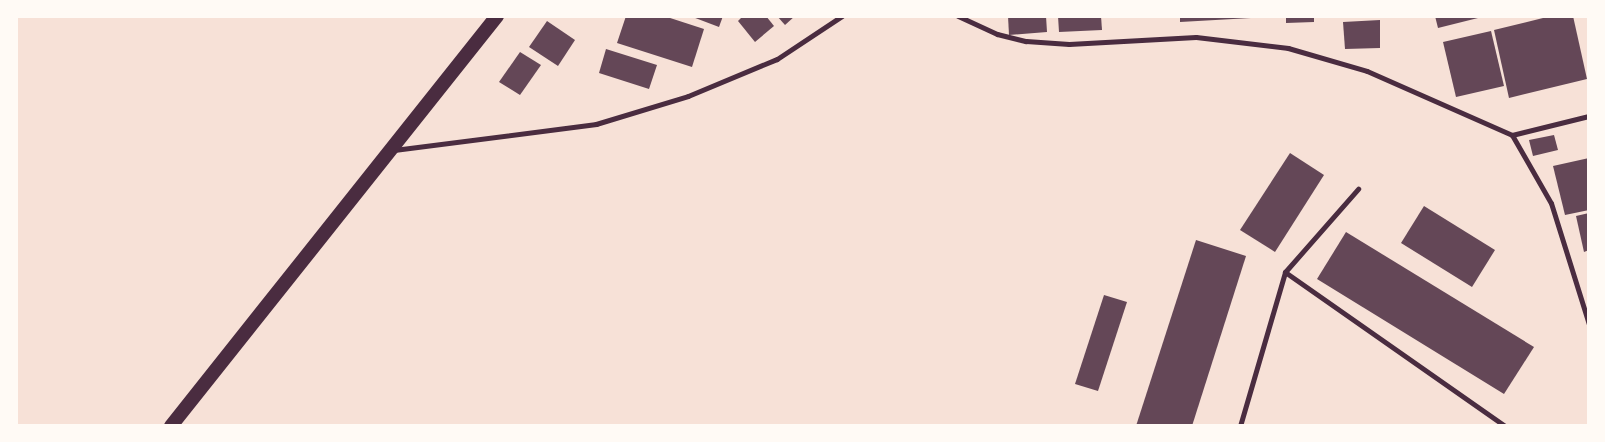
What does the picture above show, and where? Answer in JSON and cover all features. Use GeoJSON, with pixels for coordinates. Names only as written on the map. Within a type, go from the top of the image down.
{"type":"FeatureCollection","features":[{"type":"Feature","properties":{"kind":"highway"},"geometry":{"type":"LineString","coordinates":[[171,426],[497,16]]}},
{"type":"Feature","properties":{"kind":"street"},"geometry":{"type":"LineString","coordinates":[[391,150],[596,124],[688,96],[777,59],[842,16]]}},
{"type":"Feature","properties":{"kind":"street"},"geometry":{"type":"LineString","coordinates":[[958,16],[997,34],[1026,41],[1069,44],[1196,37],[1288,48],[1367,71],[1512,135],[1551,203],[1589,324]]}},
{"type":"Feature","properties":{"kind":"street"},"geometry":{"type":"LineString","coordinates":[[1512,135],[1589,116]]}},
{"type":"Feature","properties":{"kind":"street"},"geometry":{"type":"LineString","coordinates":[[1240,426],[1285,272],[1358,189]]}},
{"type":"Feature","properties":{"kind":"street"},"geometry":{"type":"LineString","coordinates":[[1285,272],[1505,426]]}},
{"type":"Feature","properties":{"kind":"building"},"geometry":{"type":"Polygon","coordinates":[[[626,16],[664,16],[704,29],[692,67],[617,43],[626,16]]]}},
{"type":"Feature","properties":{"kind":"building"},"geometry":{"type":"Polygon","coordinates":[[[690,16],[723,16],[719,27],[690,16]]]}},
{"type":"Feature","properties":{"kind":"building"},"geometry":{"type":"Polygon","coordinates":[[[743,16],[766,16],[774,26],[755,42],[738,21],[743,16]]]}},
{"type":"Feature","properties":{"kind":"building"},"geometry":{"type":"Polygon","coordinates":[[[777,16],[795,16],[785,25],[777,16]]]}},
{"type":"Feature","properties":{"kind":"building"},"geometry":{"type":"Polygon","coordinates":[[[1008,16],[1046,16],[1047,32],[1009,35],[1008,16]]]}},
{"type":"Feature","properties":{"kind":"building"},"geometry":{"type":"Polygon","coordinates":[[[1058,16],[1101,16],[1102,30],[1059,32],[1058,16]]]}},
{"type":"Feature","properties":{"kind":"building"},"geometry":{"type":"Polygon","coordinates":[[[1180,16],[1251,16],[1251,18],[1180,22],[1180,16]]]}},
{"type":"Feature","properties":{"kind":"building"},"geometry":{"type":"Polygon","coordinates":[[[1286,16],[1314,16],[1314,22],[1286,23],[1286,16]]]}},
{"type":"Feature","properties":{"kind":"building"},"geometry":{"type":"Polygon","coordinates":[[[1435,16],[1482,16],[1482,17],[1438,28],[1435,16]]]}},
{"type":"Feature","properties":{"kind":"building"},"geometry":{"type":"Polygon","coordinates":[[[1551,16],[1573,16],[1587,79],[1509,98],[1494,30],[1551,16]]]}},
{"type":"Feature","properties":{"kind":"building"},"geometry":{"type":"Polygon","coordinates":[[[1380,20],[1380,48],[1345,49],[1343,22],[1380,20]]]}},
{"type":"Feature","properties":{"kind":"building"},"geometry":{"type":"Polygon","coordinates":[[[547,21],[575,40],[558,66],[529,47],[547,21]]]}},
{"type":"Feature","properties":{"kind":"building"},"geometry":{"type":"Polygon","coordinates":[[[1491,31],[1504,86],[1456,97],[1443,42],[1491,31]]]}},
{"type":"Feature","properties":{"kind":"building"},"geometry":{"type":"Polygon","coordinates":[[[606,49],[657,65],[649,89],[599,73],[606,49]]]}},
{"type":"Feature","properties":{"kind":"building"},"geometry":{"type":"Polygon","coordinates":[[[520,52],[541,65],[520,95],[499,82],[520,52]]]}},
{"type":"Feature","properties":{"kind":"building"},"geometry":{"type":"Polygon","coordinates":[[[1554,135],[1558,150],[1533,156],[1529,140],[1554,135]]]}},
{"type":"Feature","properties":{"kind":"building"},"geometry":{"type":"Polygon","coordinates":[[[1290,153],[1324,175],[1275,252],[1240,230],[1290,153]]]}},
{"type":"Feature","properties":{"kind":"building"},"geometry":{"type":"Polygon","coordinates":[[[1589,158],[1589,210],[1565,215],[1553,166],[1589,158]]]}},
{"type":"Feature","properties":{"kind":"building"},"geometry":{"type":"Polygon","coordinates":[[[1424,206],[1495,250],[1472,287],[1401,243],[1424,206]]]}},
{"type":"Feature","properties":{"kind":"building"},"geometry":{"type":"Polygon","coordinates":[[[1589,213],[1589,250],[1584,252],[1576,216],[1589,213]]]}},
{"type":"Feature","properties":{"kind":"building"},"geometry":{"type":"Polygon","coordinates":[[[1346,232],[1534,347],[1504,394],[1317,279],[1346,232]]]}},
{"type":"Feature","properties":{"kind":"building"},"geometry":{"type":"Polygon","coordinates":[[[1196,240],[1246,256],[1192,426],[1136,426],[1196,240]]]}},
{"type":"Feature","properties":{"kind":"building"},"geometry":{"type":"Polygon","coordinates":[[[1104,295],[1127,302],[1098,391],[1075,384],[1104,295]]]}}]}
